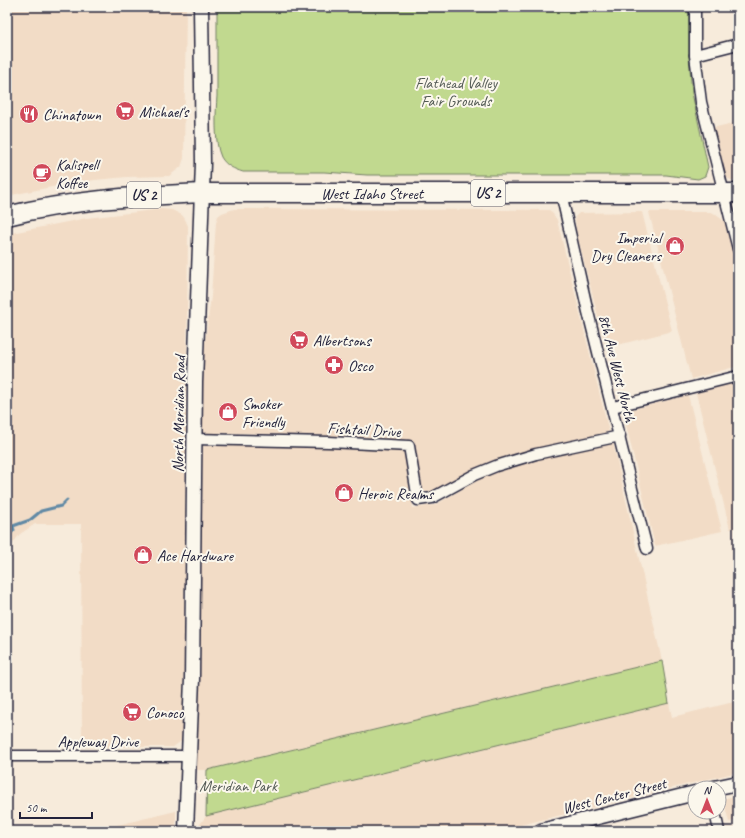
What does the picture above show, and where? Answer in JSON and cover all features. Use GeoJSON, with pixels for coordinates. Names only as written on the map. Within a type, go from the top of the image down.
{"type":"FeatureCollection","features":[{"type":"Feature","properties":{"kind":"highway","name":"West Idaho Street"},"geometry":{"type":"LineString","coordinates":[[7,216],[85,201],[146,195],[202,193],[731,193]]}},
{"type":"Feature","properties":{"kind":"street","name":"North Meridian Road"},"geometry":{"type":"LineString","coordinates":[[186,827],[192,671],[194,439],[202,193],[201,7]]}},
{"type":"Feature","properties":{"kind":"street"},"geometry":{"type":"LineString","coordinates":[[694,7],[695,55],[701,102],[731,193],[738,249]]}},
{"type":"Feature","properties":{"kind":"street"},"geometry":{"type":"LineString","coordinates":[[695,55],[738,44]]}},
{"type":"Feature","properties":{"kind":"street","name":"8th Ave West North"},"geometry":{"type":"LineString","coordinates":[[561,193],[588,312],[613,407],[647,549]]}},
{"type":"Feature","properties":{"kind":"street"},"geometry":{"type":"LineString","coordinates":[[613,407],[738,376]]}},
{"type":"Feature","properties":{"kind":"street","name":"Fishtail Drive"},"geometry":{"type":"LineString","coordinates":[[194,439],[329,442],[409,446],[418,500],[432,498],[474,475],[496,466],[536,454],[620,436]]}},
{"type":"Feature","properties":{"kind":"street","name":"Appleway Drive"},"geometry":{"type":"LineString","coordinates":[[7,756],[189,756]]}},
{"type":"Feature","properties":{"kind":"street"},"geometry":{"type":"LineString","coordinates":[[727,785],[738,782]]}},
{"type":"Feature","properties":{"kind":"street","name":"West Center Street"},"geometry":{"type":"LineString","coordinates":[[540,831],[556,829],[687,795]]}},
{"type":"Feature","properties":{"kind":"street"},"geometry":{"type":"LineString","coordinates":[[717,820],[719,831]]}},
{"type":"Feature","properties":{"kind":"shaded area"},"geometry":{"type":"Polygon","coordinates":[[[7,7],[186,7],[184,158],[181,167],[169,176],[127,177],[95,180],[66,184],[7,196],[7,7]]]}},
{"type":"Feature","properties":{"kind":"shaded area"},"geometry":{"type":"Polygon","coordinates":[[[738,122],[738,180],[731,180],[725,177],[712,128],[738,122]]]}},
{"type":"Feature","properties":{"kind":"shaded area"},"geometry":{"type":"Polygon","coordinates":[[[162,209],[172,210],[182,215],[188,226],[183,740],[173,747],[82,747],[81,524],[35,524],[20,534],[7,551],[7,234],[87,218],[162,209]]]}},
{"type":"Feature","properties":{"kind":"shaded area"},"geometry":{"type":"Polygon","coordinates":[[[234,209],[549,210],[557,220],[609,432],[534,449],[494,461],[429,493],[422,491],[421,489],[414,442],[245,433],[201,433],[202,366],[211,296],[216,222],[218,216],[222,213],[234,209]]]}},
{"type":"Feature","properties":{"kind":"shaded area"},"geometry":{"type":"Polygon","coordinates":[[[642,212],[672,331],[606,348],[576,230],[575,217],[579,213],[642,212]]]}},
{"type":"Feature","properties":{"kind":"shaded area"},"geometry":{"type":"Polygon","coordinates":[[[649,212],[710,212],[724,221],[738,273],[738,366],[691,379],[649,212]]]}},
{"type":"Feature","properties":{"kind":"shaded area"},"geometry":{"type":"Polygon","coordinates":[[[738,382],[738,527],[730,529],[696,393],[738,382]]]}},
{"type":"Feature","properties":{"kind":"shaded area"},"geometry":{"type":"Polygon","coordinates":[[[688,395],[722,531],[655,546],[623,412],[688,395]]]}},
{"type":"Feature","properties":{"kind":"shaded area"},"geometry":{"type":"Polygon","coordinates":[[[613,443],[662,661],[207,770],[196,770],[198,734],[201,446],[309,446],[400,450],[406,455],[413,508],[435,505],[478,480],[499,471],[536,460],[613,443]]]}},
{"type":"Feature","properties":{"kind":"shaded area"},"geometry":{"type":"Polygon","coordinates":[[[738,701],[738,772],[705,780],[687,780],[687,784],[496,831],[198,831],[198,827],[206,816],[669,703],[672,717],[738,701]]]}},
{"type":"Feature","properties":{"kind":"shaded area"},"geometry":{"type":"Polygon","coordinates":[[[738,795],[738,820],[729,822],[727,814],[727,798],[738,795]]]}},
{"type":"Feature","properties":{"kind":"shaded area"},"geometry":{"type":"Polygon","coordinates":[[[176,811],[176,831],[96,831],[101,829],[176,811]]]}},
{"type":"Feature","properties":{"kind":"green space","name":"Flathead Valley Fair Grounds"},"geometry":{"type":"Polygon","coordinates":[[[217,7],[689,7],[689,57],[692,93],[708,167],[705,176],[698,179],[666,175],[367,175],[324,172],[240,171],[225,163],[221,157],[217,143],[217,7]]]}},
{"type":"Feature","properties":{"kind":"green space","name":"Meridian Park"},"geometry":{"type":"Polygon","coordinates":[[[662,661],[669,703],[206,816],[207,770],[662,661]]]}},
{"type":"Feature","properties":{"kind":"waterway"},"geometry":{"type":"LineString","coordinates":[[7,537],[14,530],[13,526],[30,520],[41,511],[61,506],[67,500]]}},
{"type":"Feature","properties":{"kind":"place","name":"Michael's"},"geometry":{"type":"Point","coordinates":[125,111]}},
{"type":"Feature","properties":{"kind":"place","name":"Chinatown"},"geometry":{"type":"Point","coordinates":[29,114]}},
{"type":"Feature","properties":{"kind":"place","name":"Kalispell Koffee"},"geometry":{"type":"Point","coordinates":[42,173]}},
{"type":"Feature","properties":{"kind":"place","name":"Imperial Dry Cleaners"},"geometry":{"type":"Point","coordinates":[675,246]}},
{"type":"Feature","properties":{"kind":"place","name":"Albertsons"},"geometry":{"type":"Point","coordinates":[299,340]}},
{"type":"Feature","properties":{"kind":"place","name":"Osco"},"geometry":{"type":"Point","coordinates":[334,365]}},
{"type":"Feature","properties":{"kind":"place","name":"Smoker Friendly"},"geometry":{"type":"Point","coordinates":[228,412]}},
{"type":"Feature","properties":{"kind":"place","name":"Heroic Realms"},"geometry":{"type":"Point","coordinates":[344,493]}},
{"type":"Feature","properties":{"kind":"place","name":"Ace Hardware"},"geometry":{"type":"Point","coordinates":[143,555]}},
{"type":"Feature","properties":{"kind":"place","name":"Conoco"},"geometry":{"type":"Point","coordinates":[132,712]}}]}
